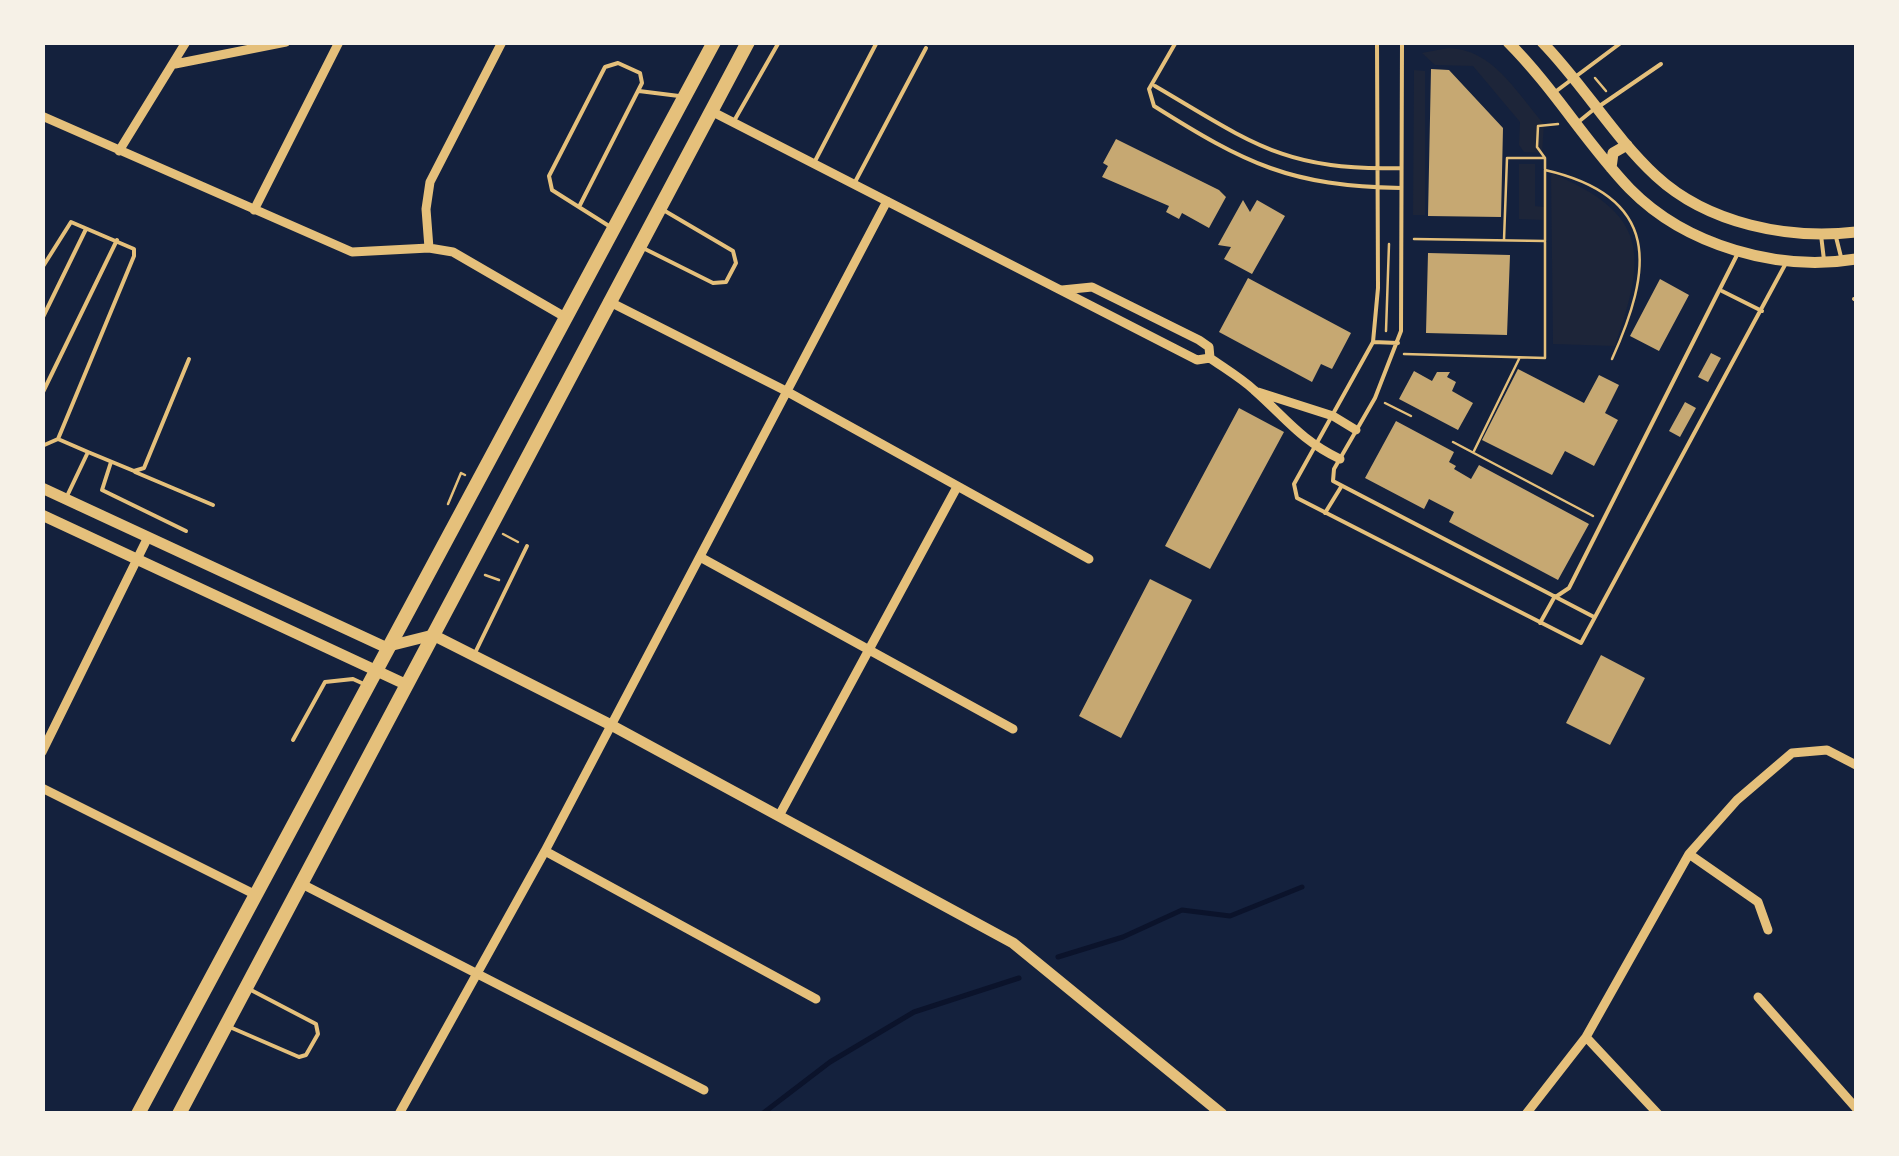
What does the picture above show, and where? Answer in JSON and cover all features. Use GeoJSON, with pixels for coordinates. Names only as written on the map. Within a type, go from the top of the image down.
{"type":"FeatureCollection","features":[{"type":"Feature","properties":{"kind":"main road"},"geometry":{"type":"LineString","coordinates":[[138,1114],[714,42]]}},
{"type":"Feature","properties":{"kind":"main road"},"geometry":{"type":"LineString","coordinates":[[179,1114],[748,42]]}},
{"type":"Feature","properties":{"kind":"street"},"geometry":{"type":"LineString","coordinates":[[119,151],[186,42]]}},
{"type":"Feature","properties":{"kind":"street"},"geometry":{"type":"LineString","coordinates":[[174,64],[286,42]]}},
{"type":"Feature","properties":{"kind":"street"},"geometry":{"type":"LineString","coordinates":[[254,210],[339,42]]}},
{"type":"Feature","properties":{"kind":"street"},"geometry":{"type":"LineString","coordinates":[[429,248],[426,209],[430,182],[502,42]]}},
{"type":"Feature","properties":{"kind":"street"},"geometry":{"type":"LineString","coordinates":[[1508,42],[1555,92],[1611,168],[1662,216],[1738,253],[1825,263],[1856,259]]}},
{"type":"Feature","properties":{"kind":"street"},"geometry":{"type":"LineString","coordinates":[[1542,42],[1576,77],[1627,146],[1656,176],[1695,202],[1749,224],[1820,235],[1856,232]]}},
{"type":"Feature","properties":{"kind":"street"},"geometry":{"type":"LineString","coordinates":[[711,111],[1197,360],[1210,358],[1255,391],[1281,420],[1315,447],[1340,459]]}},
{"type":"Feature","properties":{"kind":"street"},"geometry":{"type":"LineString","coordinates":[[42,116],[352,252],[429,248],[467,258],[565,318]]}},
{"type":"Feature","properties":{"kind":"street"},"geometry":{"type":"LineString","coordinates":[[1611,168],[1612,152],[1627,146]]}},
{"type":"Feature","properties":{"kind":"street"},"geometry":{"type":"LineString","coordinates":[[399,1114],[545,851],[887,202]]}},
{"type":"Feature","properties":{"kind":"street"},"geometry":{"type":"LineString","coordinates":[[1062,290],[1092,287],[1199,340],[1209,348],[1210,358]]}},
{"type":"Feature","properties":{"kind":"street"},"geometry":{"type":"LineString","coordinates":[[608,301],[786,391],[1089,559]]}},
{"type":"Feature","properties":{"kind":"street"},"geometry":{"type":"LineString","coordinates":[[1255,391],[1333,416],[1356,430]]}},
{"type":"Feature","properties":{"kind":"street"},"geometry":{"type":"LineString","coordinates":[[42,488],[386,647],[432,635],[611,724],[1033,956],[1222,1114]]}},
{"type":"Feature","properties":{"kind":"street"},"geometry":{"type":"LineString","coordinates":[[780,814],[957,488]]}},
{"type":"Feature","properties":{"kind":"street"},"geometry":{"type":"LineString","coordinates":[[42,516],[407,685]]}},
{"type":"Feature","properties":{"kind":"street"},"geometry":{"type":"LineString","coordinates":[[42,752],[148,537]]}},
{"type":"Feature","properties":{"kind":"street"},"geometry":{"type":"LineString","coordinates":[[700,557],[1013,729]]}},
{"type":"Feature","properties":{"kind":"street"},"geometry":{"type":"LineString","coordinates":[[280,625],[290,603]]}},
{"type":"Feature","properties":{"kind":"street"},"geometry":{"type":"LineString","coordinates":[[1526,1114],[1586,1037],[1689,854],[1775,764],[1792,753],[1813,748],[1856,764]]}},
{"type":"Feature","properties":{"kind":"street"},"geometry":{"type":"LineString","coordinates":[[42,788],[254,894]]}},
{"type":"Feature","properties":{"kind":"street"},"geometry":{"type":"LineString","coordinates":[[545,851],[816,999]]}},
{"type":"Feature","properties":{"kind":"street"},"geometry":{"type":"LineString","coordinates":[[1689,854],[1750,894],[1764,911],[1768,930]]}},
{"type":"Feature","properties":{"kind":"street"},"geometry":{"type":"LineString","coordinates":[[300,882],[704,1090]]}},
{"type":"Feature","properties":{"kind":"street"},"geometry":{"type":"LineString","coordinates":[[1758,998],[1856,1108]]}},
{"type":"Feature","properties":{"kind":"street"},"geometry":{"type":"LineString","coordinates":[[1586,1037],[1658,1114]]}},
{"type":"Feature","properties":{"kind":"lane"},"geometry":{"type":"LineString","coordinates":[[733,122],[779,42]]}},
{"type":"Feature","properties":{"kind":"lane"},"geometry":{"type":"LineString","coordinates":[[814,163],[877,42]]}},
{"type":"Feature","properties":{"kind":"lane"},"geometry":{"type":"LineString","coordinates":[[1176,42],[1149,94],[1154,106],[1242,158],[1309,182],[1401,188]]}},
{"type":"Feature","properties":{"kind":"lane"},"geometry":{"type":"LineString","coordinates":[[1377,42],[1378,288],[1373,342],[1293,495],[1325,513],[1578,644],[1596,618],[1788,260]]}},
{"type":"Feature","properties":{"kind":"lane"},"geometry":{"type":"LineString","coordinates":[[1402,42],[1403,296],[1398,344],[1332,476],[1342,487],[1596,618]]}},
{"type":"Feature","properties":{"kind":"lane"},"geometry":{"type":"LineString","coordinates":[[1555,92],[1622,42]]}},
{"type":"Feature","properties":{"kind":"lane"},"geometry":{"type":"LineString","coordinates":[[854,184],[926,48]]}},
{"type":"Feature","properties":{"kind":"lane"},"geometry":{"type":"LineString","coordinates":[[580,206],[639,91],[640,73],[618,64],[605,67],[549,176],[552,190],[612,228]]}},
{"type":"Feature","properties":{"kind":"lane"},"geometry":{"type":"LineString","coordinates":[[1577,122],[1661,64]]}},
{"type":"Feature","properties":{"kind":"lane"},"geometry":{"type":"LineString","coordinates":[[1153,85],[1282,157],[1329,167],[1400,168]]}},
{"type":"Feature","properties":{"kind":"lane"},"geometry":{"type":"LineString","coordinates":[[639,91],[684,97]]}},
{"type":"Feature","properties":{"kind":"lane"},"geometry":{"type":"LineString","coordinates":[[638,246],[716,284],[726,282],[736,263],[733,251],[659,207]]}},
{"type":"Feature","properties":{"kind":"lane"},"geometry":{"type":"LineString","coordinates":[[42,268],[69,223],[132,246],[134,256],[58,438],[42,446]]}},
{"type":"Feature","properties":{"kind":"lane"},"geometry":{"type":"LineString","coordinates":[[42,319],[87,227]]}},
{"type":"Feature","properties":{"kind":"lane"},"geometry":{"type":"LineString","coordinates":[[1820,235],[1825,263]]}},
{"type":"Feature","properties":{"kind":"lane"},"geometry":{"type":"LineString","coordinates":[[1836,235],[1842,262]]}},
{"type":"Feature","properties":{"kind":"lane"},"geometry":{"type":"LineString","coordinates":[[42,394],[117,240]]}},
{"type":"Feature","properties":{"kind":"lane"},"geometry":{"type":"LineString","coordinates":[[1539,625],[1554,596],[1569,588],[1738,253]]}},
{"type":"Feature","properties":{"kind":"lane"},"geometry":{"type":"LineString","coordinates":[[1722,291],[1762,311]]}},
{"type":"Feature","properties":{"kind":"lane"},"geometry":{"type":"LineString","coordinates":[[1373,342],[1398,344]]}},
{"type":"Feature","properties":{"kind":"lane"},"geometry":{"type":"LineString","coordinates":[[134,472],[150,462],[188,359]]}},
{"type":"Feature","properties":{"kind":"lane"},"geometry":{"type":"LineString","coordinates":[[58,438],[213,505]]}},
{"type":"Feature","properties":{"kind":"lane"},"geometry":{"type":"LineString","coordinates":[[66,499],[88,452]]}},
{"type":"Feature","properties":{"kind":"lane"},"geometry":{"type":"LineString","coordinates":[[112,462],[102,490],[186,532]]}},
{"type":"Feature","properties":{"kind":"lane"},"geometry":{"type":"LineString","coordinates":[[1325,513],[1342,487]]}},
{"type":"Feature","properties":{"kind":"lane"},"geometry":{"type":"LineString","coordinates":[[474,655],[527,546]]}},
{"type":"Feature","properties":{"kind":"lane"},"geometry":{"type":"LineString","coordinates":[[292,740],[325,682],[352,679],[366,685]]}},
{"type":"Feature","properties":{"kind":"lane"},"geometry":{"type":"LineString","coordinates":[[228,1026],[299,1057],[306,1055],[318,1034],[316,1024],[248,988]]}},
{"type":"Feature","properties":{"kind":"path"},"geometry":{"type":"LineString","coordinates":[[1395,354],[1544,358],[1545,158],[1537,147],[1538,126]]}},
{"type":"Feature","properties":{"kind":"path"},"geometry":{"type":"LineString","coordinates":[[1504,240],[1507,158],[1545,158]]}},
{"type":"Feature","properties":{"kind":"path"},"geometry":{"type":"LineString","coordinates":[[1545,170],[1570,176],[1602,194],[1626,215],[1635,234],[1640,290],[1612,360]]}},
{"type":"Feature","properties":{"kind":"path"},"geometry":{"type":"LineString","coordinates":[[1402,238],[1545,241]]}},
{"type":"Feature","properties":{"kind":"path"},"geometry":{"type":"LineString","coordinates":[[1473,452],[1520,358]]}},
{"type":"Feature","properties":{"kind":"path"},"geometry":{"type":"LineString","coordinates":[[1374,398],[1411,416]]}},
{"type":"Feature","properties":{"kind":"path"},"geometry":{"type":"LineString","coordinates":[[1453,442],[1602,520]]}},
{"type":"Feature","properties":{"kind":"path"},"geometry":{"type":"LineString","coordinates":[[512,556],[519,542]]}},
{"type":"Feature","properties":{"kind":"path"},"geometry":{"type":"LineString","coordinates":[[466,567],[498,582],[505,569]]}},
{"type":"Feature","properties":{"kind":"shaded area"},"geometry":{"type":"Polygon","coordinates":[[[1448,48],[1478,56],[1513,86],[1544,124],[1542,153],[1524,152],[1519,145],[1520,122],[1473,66],[1435,65],[1422,53],[1448,48]]]}},
{"type":"Feature","properties":{"kind":"shaded area"},"geometry":{"type":"Polygon","coordinates":[[[1414,70],[1425,71],[1425,215],[1413,215],[1414,70]]]}},
{"type":"Feature","properties":{"kind":"shaded area"},"geometry":{"type":"Polygon","coordinates":[[[1519,164],[1535,164],[1535,206],[1544,207],[1544,220],[1519,219],[1519,164]]]}},
{"type":"Feature","properties":{"kind":"shaded area"},"geometry":{"type":"Polygon","coordinates":[[[1551,173],[1607,204],[1623,221],[1632,240],[1632,286],[1615,346],[1553,344],[1551,173]]]}},
{"type":"Feature","properties":{"kind":"building"},"geometry":{"type":"Polygon","coordinates":[[[1431,69],[1449,70],[1503,128],[1501,217],[1428,216],[1431,69]]]}},
{"type":"Feature","properties":{"kind":"building"},"geometry":{"type":"Polygon","coordinates":[[[1116,139],[1219,190],[1226,197],[1209,228],[1182,213],[1179,219],[1166,212],[1169,206],[1102,177],[1108,166],[1103,163],[1116,139]]]}},
{"type":"Feature","properties":{"kind":"building"},"geometry":{"type":"Polygon","coordinates":[[[1243,200],[1250,212],[1257,200],[1285,216],[1252,274],[1224,259],[1231,247],[1218,245],[1243,200]]]}},
{"type":"Feature","properties":{"kind":"building"},"geometry":{"type":"Polygon","coordinates":[[[1428,253],[1510,255],[1507,335],[1426,333],[1428,253]]]}},
{"type":"Feature","properties":{"kind":"building"},"geometry":{"type":"Polygon","coordinates":[[[1248,278],[1351,333],[1332,369],[1321,364],[1312,382],[1219,332],[1248,278]]]}},
{"type":"Feature","properties":{"kind":"building"},"geometry":{"type":"Polygon","coordinates":[[[1660,279],[1689,295],[1659,351],[1630,336],[1660,279]]]}},
{"type":"Feature","properties":{"kind":"building"},"geometry":{"type":"Polygon","coordinates":[[[1711,353],[1721,358],[1708,382],[1698,377],[1711,353]]]}},
{"type":"Feature","properties":{"kind":"building"},"geometry":{"type":"Polygon","coordinates":[[[1518,369],[1584,403],[1599,375],[1619,385],[1605,413],[1618,420],[1594,466],[1565,451],[1552,475],[1482,440],[1518,369]]]}},
{"type":"Feature","properties":{"kind":"building"},"geometry":{"type":"Polygon","coordinates":[[[1414,371],[1432,381],[1437,372],[1450,372],[1447,377],[1456,382],[1452,391],[1473,403],[1458,430],[1399,399],[1414,371]]]}},
{"type":"Feature","properties":{"kind":"building"},"geometry":{"type":"Polygon","coordinates":[[[1685,402],[1696,408],[1680,437],[1669,431],[1685,402]]]}},
{"type":"Feature","properties":{"kind":"building"},"geometry":{"type":"Polygon","coordinates":[[[1239,408],[1284,432],[1210,569],[1165,546],[1239,408]]]}},
{"type":"Feature","properties":{"kind":"building"},"geometry":{"type":"Polygon","coordinates":[[[1396,421],[1454,452],[1449,462],[1471,479],[1479,465],[1589,524],[1558,580],[1449,522],[1454,512],[1429,499],[1424,509],[1365,478],[1396,421]]]}},
{"type":"Feature","properties":{"kind":"building"},"geometry":{"type":"Polygon","coordinates":[[[1150,579],[1192,600],[1121,738],[1079,716],[1150,579]]]}},
{"type":"Feature","properties":{"kind":"building"},"geometry":{"type":"Polygon","coordinates":[[[1601,655],[1645,678],[1610,745],[1566,723],[1601,655]]]}},
{"type":"Feature","properties":{"kind":"waterway"},"geometry":{"type":"LineString","coordinates":[[1058,957],[1123,937],[1182,910],[1230,916],[1302,887]]}},
{"type":"Feature","properties":{"kind":"waterway"},"geometry":{"type":"LineString","coordinates":[[762,1114],[830,1062],[914,1012],[1019,978]]}}]}
